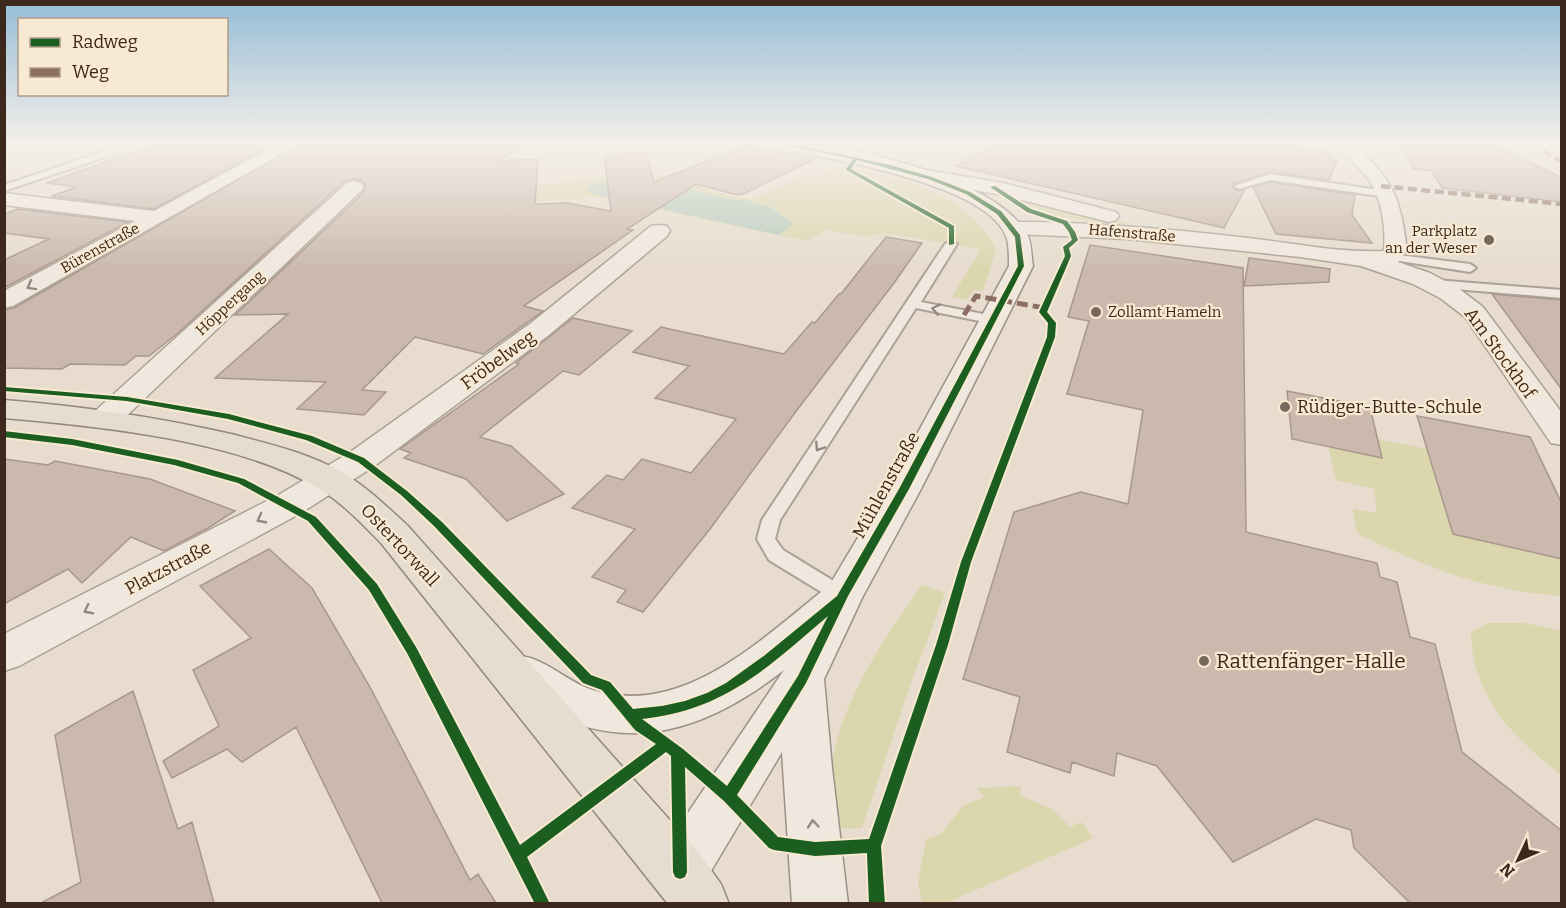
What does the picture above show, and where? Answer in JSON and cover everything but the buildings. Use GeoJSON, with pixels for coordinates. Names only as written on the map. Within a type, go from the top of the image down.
{"type":"FeatureCollection","features":[{"type":"Feature","properties":{"kind":"main road","name":"Ostertorwall"},"geometry":{"type":"LineString","coordinates":[[4,410],[105,419],[169,430],[249,449],[293,463],[330,480],[350,494],[394,534],[507,666],[685,893]]}},
{"type":"Feature","properties":{"kind":"street","name":"Bürenstraße"},"geometry":{"type":"LineString","coordinates":[[4,301],[212,186]]}},
{"type":"Feature","properties":{"kind":"street","name":"Hafenstraße"},"geometry":{"type":"LineString","coordinates":[[953,186],[975,195],[1016,228],[1072,228],[1212,240],[1360,259]]}},
{"type":"Feature","properties":{"kind":"street","name":"Hafenstraße"},"geometry":{"type":"LineString","coordinates":[[987,186],[1212,240]]}},
{"type":"Feature","properties":{"kind":"street"},"geometry":{"type":"LineString","coordinates":[[1360,259],[1391,257],[1396,250],[1386,194],[1382,186]]}},
{"type":"Feature","properties":{"kind":"street","name":"Höppergang"},"geometry":{"type":"LineString","coordinates":[[105,419],[354,187]]}},
{"type":"Feature","properties":{"kind":"street"},"geometry":{"type":"LineString","coordinates":[[4,199],[155,217]]}},
{"type":"Feature","properties":{"kind":"street","name":"Mühlenstraße"},"geometry":{"type":"LineString","coordinates":[[685,893],[802,679],[843,596],[994,320],[1021,266],[1023,248],[1016,228]]}},
{"type":"Feature","properties":{"kind":"street","name":"Fröbelweg"},"geometry":{"type":"LineString","coordinates":[[330,480],[362,460],[540,329],[659,231]]}},
{"type":"Feature","properties":{"kind":"street","name":"Am Stockhof"},"geometry":{"type":"LineString","coordinates":[[1360,259],[1435,284],[1458,298],[1474,312],[1562,436]]}},
{"type":"Feature","properties":{"kind":"street","name":"Platzstraße"},"geometry":{"type":"LineString","coordinates":[[4,654],[330,480]]}},
{"type":"Feature","properties":{"kind":"street"},"geometry":{"type":"LineString","coordinates":[[507,666],[587,708],[630,715],[662,712],[694,704],[738,682],[843,596]]}},
{"type":"Feature","properties":{"kind":"street"},"geometry":{"type":"LineString","coordinates":[[802,679],[807,768],[820,903]]}},
{"type":"Feature","properties":{"kind":"lane"},"geometry":{"type":"LineString","coordinates":[[1334,186],[1386,194]]}},
{"type":"Feature","properties":{"kind":"lane"},"geometry":{"type":"LineString","coordinates":[[843,596],[776,555],[766,539],[771,520],[951,244]]}},
{"type":"Feature","properties":{"kind":"lane"},"geometry":{"type":"LineString","coordinates":[[1391,257],[1470,268]]}},
{"type":"Feature","properties":{"kind":"lane"},"geometry":{"type":"LineString","coordinates":[[1435,284],[1562,294]]}},
{"type":"Feature","properties":{"kind":"lane"},"geometry":{"type":"LineString","coordinates":[[913,304],[994,320]]}},
{"type":"Feature","properties":{"kind":"shaded area"},"geometry":{"type":"Polygon","coordinates":[[[531,186],[699,186],[734,197],[753,199],[780,186],[920,186],[950,200],[968,213],[983,229],[996,249],[983,291],[974,290],[967,300],[952,297],[981,249],[884,233],[867,237],[827,230],[807,241],[597,197],[475,207],[466,195],[531,186]]]}},
{"type":"Feature","properties":{"kind":"shaded area"},"geometry":{"type":"Polygon","coordinates":[[[590,186],[678,186],[728,199],[746,200],[772,208],[793,224],[779,235],[594,194],[585,189],[590,186]]]}},
{"type":"Feature","properties":{"kind":"shaded area"},"geometry":{"type":"Polygon","coordinates":[[[1006,193],[1136,226],[1043,215],[1006,193]]]}},
{"type":"Feature","properties":{"kind":"shaded area"},"geometry":{"type":"Polygon","coordinates":[[[1377,439],[1427,449],[1453,534],[1561,559],[1561,596],[1506,589],[1481,583],[1407,557],[1357,533],[1353,509],[1377,513],[1374,489],[1336,480],[1328,447],[1381,458],[1377,439]]]}},
{"type":"Feature","properties":{"kind":"shaded area"},"geometry":{"type":"Polygon","coordinates":[[[922,585],[945,593],[912,680],[862,828],[845,829],[829,825],[832,760],[849,706],[882,643],[922,585]]]}},
{"type":"Feature","properties":{"kind":"shaded area"},"geometry":{"type":"Polygon","coordinates":[[[1488,623],[1525,623],[1561,631],[1561,775],[1512,730],[1488,696],[1473,656],[1471,632],[1488,623]]]}},
{"type":"Feature","properties":{"kind":"shaded area"},"geometry":{"type":"Polygon","coordinates":[[[1021,786],[1020,796],[1052,809],[1070,827],[1081,822],[1093,838],[946,903],[922,903],[918,883],[926,839],[941,834],[963,806],[984,797],[976,788],[1021,786]]]}},
{"type":"Feature","properties":{"kind":"marked path"},"geometry":{"type":"LineString","coordinates":[[1385,186],[1562,204]]}},
{"type":"Feature","properties":{"kind":"marked path"},"geometry":{"type":"LineString","coordinates":[[964,315],[976,296],[1045,308]]}},
{"type":"Feature","properties":{"kind":"cycle path"},"geometry":{"type":"LineString","coordinates":[[879,186],[952,227],[951,244]]}},
{"type":"Feature","properties":{"kind":"cycle path"},"geometry":{"type":"LineString","coordinates":[[729,796],[802,679],[843,596],[904,489],[1021,266],[1018,237],[999,212],[968,193],[951,186]]}},
{"type":"Feature","properties":{"kind":"cycle path"},"geometry":{"type":"LineString","coordinates":[[877,904],[874,846],[942,645],[966,562],[1051,337],[1052,323],[1043,312],[1068,256],[1066,247],[1075,240],[1069,226],[1065,223],[1029,211],[993,187]]}},
{"type":"Feature","properties":{"kind":"cycle path"},"geometry":{"type":"LineString","coordinates":[[4,389],[127,399],[229,417],[309,438],[361,460],[404,493],[438,524],[587,679],[606,686],[640,726],[678,753],[729,796],[774,843],[815,849],[874,846]]}},
{"type":"Feature","properties":{"kind":"cycle path"},"geometry":{"type":"LineString","coordinates":[[4,434],[72,442],[175,462],[241,481],[312,519],[373,587],[412,650],[543,904]]}},
{"type":"Feature","properties":{"kind":"cycle path"},"geometry":{"type":"LineString","coordinates":[[630,715],[678,708],[712,697],[769,659],[839,600]]}},
{"type":"Feature","properties":{"kind":"cycle path"},"geometry":{"type":"LineString","coordinates":[[518,855],[666,744]]}},
{"type":"Feature","properties":{"kind":"cycle path"},"geometry":{"type":"LineString","coordinates":[[678,753],[680,872]]}},
{"type":"Feature","properties":{"kind":"place","name":"Parkplatz an der Weser"},"geometry":{"type":"Point","coordinates":[1489,240]}},
{"type":"Feature","properties":{"kind":"place","name":"Zollamt Hameln"},"geometry":{"type":"Point","coordinates":[1096,312]}},
{"type":"Feature","properties":{"kind":"place","name":"Rüdiger-Butte-Schule"},"geometry":{"type":"Point","coordinates":[1285,407]}},
{"type":"Feature","properties":{"kind":"place","name":"Rattenfänger-Halle"},"geometry":{"type":"Point","coordinates":[1204,661]}}]}
